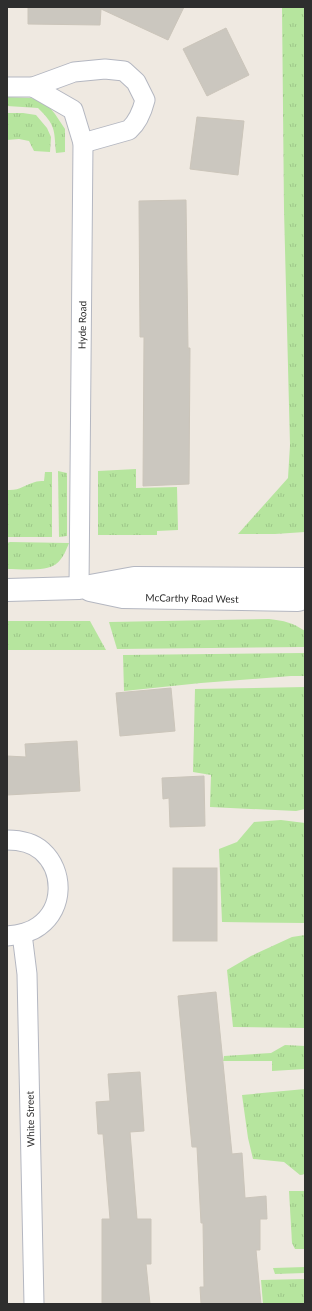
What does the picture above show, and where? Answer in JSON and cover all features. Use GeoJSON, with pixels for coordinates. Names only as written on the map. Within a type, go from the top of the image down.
{"type":"FeatureCollection","features":[{"type":"Feature","properties":{"kind":"street"},"geometry":{"type":"LineString","coordinates":[[7,87],[34,87],[74,72],[106,69],[124,71],[136,82],[145,100],[141,114],[134,126],[128,130],[83,143]]}},
{"type":"Feature","properties":{"kind":"street","name":"Hyde Road"},"geometry":{"type":"LineString","coordinates":[[34,87],[73,110],[83,143],[80,588]]}},
{"type":"Feature","properties":{"kind":"street","name":"McCarthy Road West"},"geometry":{"type":"LineString","coordinates":[[7,590],[80,588],[134,578],[305,579]]}},
{"type":"Feature","properties":{"kind":"street","name":"McCarthy Road West"},"geometry":{"type":"LineString","coordinates":[[80,588],[123,597],[298,600],[305,598]]}},
{"type":"Feature","properties":{"kind":"street","name":"White Street"},"geometry":{"type":"LineString","coordinates":[[7,840],[21,840],[42,851],[54,867],[58,883],[57,899],[50,914],[39,926],[15,935],[27,974],[34,1304]]}},
{"type":"Feature","properties":{"kind":"green space"},"geometry":{"type":"Polygon","coordinates":[[[282,7],[305,7],[305,532],[238,534],[288,478],[290,445],[284,210],[282,7]]]}},
{"type":"Feature","properties":{"kind":"green space"},"geometry":{"type":"Polygon","coordinates":[[[7,97],[31,98],[46,103],[65,129],[65,152],[56,153],[53,128],[48,119],[38,108],[7,106],[7,97]]]}},
{"type":"Feature","properties":{"kind":"green space"},"geometry":{"type":"Polygon","coordinates":[[[7,113],[36,115],[47,128],[51,137],[50,152],[34,151],[29,141],[19,139],[7,140],[7,113]]]}},
{"type":"Feature","properties":{"kind":"green space"},"geometry":{"type":"Polygon","coordinates":[[[136,469],[136,488],[177,487],[178,530],[157,531],[157,535],[98,535],[98,471],[136,469]]]}},
{"type":"Feature","properties":{"kind":"green space"},"geometry":{"type":"Polygon","coordinates":[[[58,471],[67,473],[67,536],[59,537],[58,471]]]}},
{"type":"Feature","properties":{"kind":"green space"},"geometry":{"type":"Polygon","coordinates":[[[45,472],[52,472],[52,537],[7,537],[7,490],[15,490],[31,483],[44,481],[45,472]]]}},
{"type":"Feature","properties":{"kind":"green space"},"geometry":{"type":"Polygon","coordinates":[[[7,543],[69,543],[62,557],[52,567],[26,570],[7,569],[7,543]]]}},
{"type":"Feature","properties":{"kind":"green space"},"geometry":{"type":"Polygon","coordinates":[[[269,619],[288,622],[305,631],[305,647],[117,649],[109,622],[269,619]]]}},
{"type":"Feature","properties":{"kind":"green space"},"geometry":{"type":"Polygon","coordinates":[[[7,621],[90,621],[106,650],[7,650],[7,621]]]}},
{"type":"Feature","properties":{"kind":"green space"},"geometry":{"type":"Polygon","coordinates":[[[305,653],[305,676],[201,683],[124,691],[123,655],[305,653]]]}},
{"type":"Feature","properties":{"kind":"green space"},"geometry":{"type":"Polygon","coordinates":[[[305,687],[305,809],[296,811],[210,807],[211,775],[193,772],[195,689],[305,687]]]}},
{"type":"Feature","properties":{"kind":"green space"},"geometry":{"type":"Polygon","coordinates":[[[281,820],[305,823],[305,923],[222,922],[219,849],[237,842],[254,822],[281,820]]]}},
{"type":"Feature","properties":{"kind":"green space"},"geometry":{"type":"Polygon","coordinates":[[[305,935],[305,1028],[233,1027],[227,970],[251,956],[292,937],[305,935]]]}},
{"type":"Feature","properties":{"kind":"green space"},"geometry":{"type":"Polygon","coordinates":[[[285,1045],[305,1046],[305,1069],[272,1071],[272,1061],[223,1061],[224,1056],[271,1053],[285,1045]]]}},
{"type":"Feature","properties":{"kind":"green space"},"geometry":{"type":"Polygon","coordinates":[[[305,1089],[305,1174],[300,1175],[284,1162],[253,1159],[248,1138],[242,1095],[305,1089]]]}},
{"type":"Feature","properties":{"kind":"green space"},"geometry":{"type":"Polygon","coordinates":[[[289,1191],[305,1191],[305,1249],[295,1249],[292,1243],[289,1191]]]}},
{"type":"Feature","properties":{"kind":"green space"},"geometry":{"type":"Polygon","coordinates":[[[305,1267],[305,1273],[275,1274],[273,1268],[305,1267]]]}},
{"type":"Feature","properties":{"kind":"green space"},"geometry":{"type":"Polygon","coordinates":[[[305,1279],[305,1304],[263,1304],[261,1280],[305,1279]]]}},
{"type":"Feature","properties":{"kind":"building"},"geometry":{"type":"Polygon","coordinates":[[[28,7],[184,7],[168,40],[101,9],[100,25],[28,24],[28,7]]]}},
{"type":"Feature","properties":{"kind":"building"},"geometry":{"type":"Polygon","coordinates":[[[226,28],[249,75],[207,96],[183,49],[226,28]]]}},
{"type":"Feature","properties":{"kind":"building"},"geometry":{"type":"Polygon","coordinates":[[[197,117],[244,121],[238,175],[190,169],[197,117]]]}},
{"type":"Feature","properties":{"kind":"building"},"geometry":{"type":"Polygon","coordinates":[[[186,200],[188,348],[190,348],[189,484],[143,486],[144,337],[140,337],[139,201],[186,200]]]}},
{"type":"Feature","properties":{"kind":"building"},"geometry":{"type":"Polygon","coordinates":[[[171,688],[175,731],[120,736],[116,693],[171,688]]]}},
{"type":"Feature","properties":{"kind":"building"},"geometry":{"type":"Polygon","coordinates":[[[77,741],[80,791],[7,795],[7,756],[26,757],[25,744],[77,741]]]}},
{"type":"Feature","properties":{"kind":"building"},"geometry":{"type":"Polygon","coordinates":[[[204,776],[205,826],[170,827],[169,798],[163,799],[162,778],[204,776]]]}},
{"type":"Feature","properties":{"kind":"building"},"geometry":{"type":"Polygon","coordinates":[[[173,868],[217,868],[217,941],[173,941],[173,868]]]}},
{"type":"Feature","properties":{"kind":"building"},"geometry":{"type":"Polygon","coordinates":[[[216,992],[232,1154],[242,1153],[245,1198],[266,1196],[267,1219],[260,1219],[260,1250],[256,1250],[261,1304],[201,1304],[200,1287],[204,1287],[203,1223],[201,1223],[197,1147],[192,1147],[178,996],[216,992]]]}},
{"type":"Feature","properties":{"kind":"building"},"geometry":{"type":"Polygon","coordinates":[[[140,1072],[144,1131],[130,1132],[137,1219],[151,1219],[151,1264],[146,1264],[150,1304],[102,1304],[102,1219],[110,1219],[103,1134],[98,1134],[96,1102],[110,1101],[108,1074],[140,1072]]]}}]}
